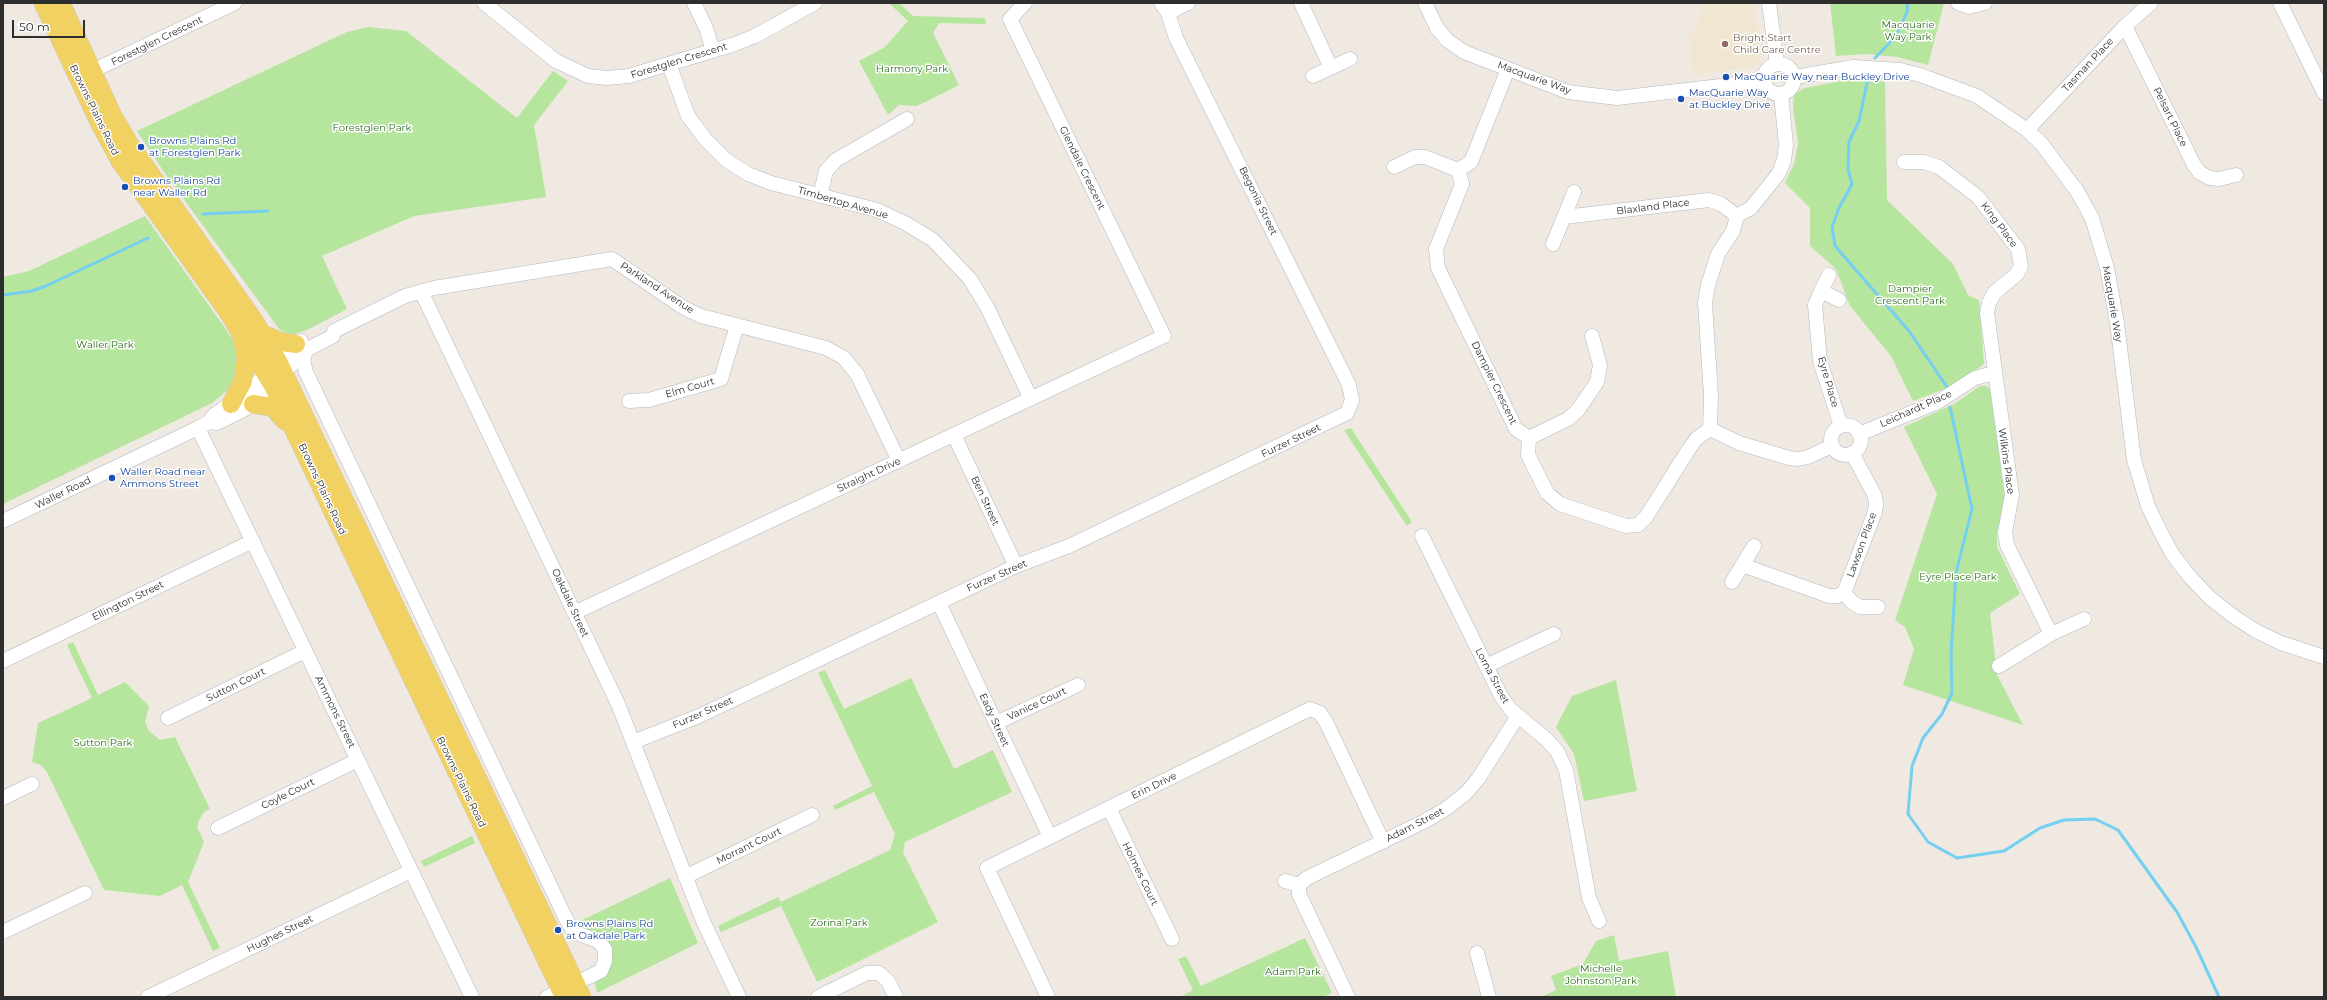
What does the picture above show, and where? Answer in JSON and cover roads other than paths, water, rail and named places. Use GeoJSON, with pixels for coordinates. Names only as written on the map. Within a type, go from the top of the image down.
{"type":"FeatureCollection","features":[{"type":"Feature","properties":{"kind":"main road","name":"Browns Plains Road"},"geometry":{"type":"LineString","coordinates":[[42,3],[132,148],[263,334],[296,434],[566,993]]}},
{"type":"Feature","properties":{"kind":"main road","name":"Browns Plains Road"},"geometry":{"type":"LineString","coordinates":[[61,3],[85,74],[98,122],[120,161],[240,330],[275,373],[566,993]]}},
{"type":"Feature","properties":{"kind":"main road"},"geometry":{"type":"LineString","coordinates":[[231,404],[241,388],[244,374],[246,357],[240,330]]}},
{"type":"Feature","properties":{"kind":"main road"},"geometry":{"type":"LineString","coordinates":[[263,334],[282,342],[301,347]]}},
{"type":"Feature","properties":{"kind":"main road"},"geometry":{"type":"LineString","coordinates":[[253,404],[272,407],[296,434]]}},
{"type":"Feature","properties":{"kind":"street","name":"Forestglen Crescent"},"geometry":{"type":"LineString","coordinates":[[85,74],[235,3]]}},
{"type":"Feature","properties":{"kind":"street","name":"Forestglen Crescent"},"geometry":{"type":"LineString","coordinates":[[484,3],[556,61],[588,76],[607,78],[629,76],[713,51],[756,36],[815,3]]}},
{"type":"Feature","properties":{"kind":"street"},"geometry":{"type":"LineString","coordinates":[[694,3],[706,28],[713,51]]}},
{"type":"Feature","properties":{"kind":"street","name":"Glendale Crescent"},"geometry":{"type":"LineString","coordinates":[[1025,3],[1010,19],[1164,336]]}},
{"type":"Feature","properties":{"kind":"street"},"geometry":{"type":"LineString","coordinates":[[1164,8],[1188,3]]}},
{"type":"Feature","properties":{"kind":"street"},"geometry":{"type":"LineString","coordinates":[[1301,3],[1331,68]]}},
{"type":"Feature","properties":{"kind":"street","name":"Macquarie Way"},"geometry":{"type":"LineString","coordinates":[[1425,3],[1437,28],[1447,40],[1464,52],[1568,92],[1617,98],[1764,81]]}},
{"type":"Feature","properties":{"kind":"street"},"geometry":{"type":"LineString","coordinates":[[1769,3],[1777,64]]}},
{"type":"Feature","properties":{"kind":"street"},"geometry":{"type":"LineString","coordinates":[[1958,3],[1969,7],[1985,3]]}},
{"type":"Feature","properties":{"kind":"street","name":"Tasman Place"},"geometry":{"type":"LineString","coordinates":[[2028,130],[2125,26],[2151,3]]}},
{"type":"Feature","properties":{"kind":"street"},"geometry":{"type":"LineString","coordinates":[[2280,3],[2324,93]]}},
{"type":"Feature","properties":{"kind":"street","name":"Begonia Street"},"geometry":{"type":"LineString","coordinates":[[1164,8],[1176,38],[1349,385],[1352,400]]}},
{"type":"Feature","properties":{"kind":"street","name":"Pelsart Place"},"geometry":{"type":"LineString","coordinates":[[2125,26],[2194,165],[2200,173],[2210,178],[2219,179],[2236,175]]}},
{"type":"Feature","properties":{"kind":"street"},"geometry":{"type":"LineString","coordinates":[[1313,76],[1350,59]]}},
{"type":"Feature","properties":{"kind":"street","name":"Timbertop Avenue"},"geometry":{"type":"LineString","coordinates":[[669,64],[688,116],[706,140],[726,160],[748,174],[771,183],[877,210],[905,223],[933,240],[970,279],[987,307],[1031,399]]}},
{"type":"Feature","properties":{"kind":"street"},"geometry":{"type":"LineString","coordinates":[[1777,64],[1789,67],[1795,77],[1790,90],[1781,94],[1772,92],[1764,81],[1766,72],[1777,64]]}},
{"type":"Feature","properties":{"kind":"street","name":"Macquarie Way"},"geometry":{"type":"LineString","coordinates":[[1795,77],[1853,67],[1900,70],[1944,83],[1977,96],[2028,130],[2058,164],[2092,218],[2111,288],[2134,460],[2148,506],[2174,556],[2210,598],[2233,616],[2256,631],[2281,643],[2324,657]]}},
{"type":"Feature","properties":{"kind":"street"},"geometry":{"type":"LineString","coordinates":[[1394,167],[1415,157],[1425,157],[1458,170],[1471,162],[1508,69]]}},
{"type":"Feature","properties":{"kind":"street"},"geometry":{"type":"LineString","coordinates":[[1710,429],[1711,396],[1705,303],[1713,268],[1718,254],[1733,231],[1737,216],[1751,208],[1779,173],[1784,160],[1786,145],[1781,94]]}},
{"type":"Feature","properties":{"kind":"street"},"geometry":{"type":"LineString","coordinates":[[820,196],[826,171],[836,160],[907,119]]}},
{"type":"Feature","properties":{"kind":"street","name":"King Place"},"geometry":{"type":"LineString","coordinates":[[1904,162],[1924,162],[1940,167],[1978,197],[2018,249],[2021,266],[2017,274],[1994,293],[1989,303],[1987,313],[1994,373]]}},
{"type":"Feature","properties":{"kind":"street","name":"Dampier Crescent"},"geometry":{"type":"LineString","coordinates":[[1458,170],[1462,184],[1436,249],[1438,268],[1516,429],[1529,438]]}},
{"type":"Feature","properties":{"kind":"street"},"geometry":{"type":"LineString","coordinates":[[1553,244],[1574,192]]}},
{"type":"Feature","properties":{"kind":"street","name":"Blaxland Place"},"geometry":{"type":"LineString","coordinates":[[1564,217],[1709,200],[1721,204],[1737,216]]}},
{"type":"Feature","properties":{"kind":"street","name":"Parkland Avenue"},"geometry":{"type":"LineString","coordinates":[[275,373],[301,347],[329,329],[334,331],[421,291],[612,259],[684,308],[701,316],[826,348],[844,358],[856,374],[899,461]]}},
{"type":"Feature","properties":{"kind":"street","name":"Eyre Place"},"geometry":{"type":"LineString","coordinates":[[1829,275],[1815,305],[1820,361],[1841,426]]}},
{"type":"Feature","properties":{"kind":"street","name":"Oakdale Street"},"geometry":{"type":"LineString","coordinates":[[421,291],[618,704],[703,922],[739,997]]}},
{"type":"Feature","properties":{"kind":"street"},"geometry":{"type":"LineString","coordinates":[[1821,291],[1839,300]]}},
{"type":"Feature","properties":{"kind":"street","name":"Elm Court"},"geometry":{"type":"LineString","coordinates":[[628,401],[649,400],[721,379],[737,325]]}},
{"type":"Feature","properties":{"kind":"street","name":"Straight Drive"},"geometry":{"type":"LineString","coordinates":[[574,613],[1164,336]]}},
{"type":"Feature","properties":{"kind":"street"},"geometry":{"type":"LineString","coordinates":[[1592,336],[1600,365],[1597,382],[1578,410],[1568,420],[1529,438],[1528,455],[1546,493],[1552,499],[1560,504],[1626,526],[1638,525],[1646,517],[1697,438],[1710,429]]}},
{"type":"Feature","properties":{"kind":"street"},"geometry":{"type":"LineString","coordinates":[[301,347],[304,365],[310,381],[570,927],[578,934],[598,941],[605,949],[605,962],[600,971],[566,993]]}},
{"type":"Feature","properties":{"kind":"street","name":"Waller Road"},"geometry":{"type":"LineString","coordinates":[[204,425],[214,415],[275,373]]}},
{"type":"Feature","properties":{"kind":"street","name":"Waller Road"},"geometry":{"type":"LineString","coordinates":[[3,521],[204,425],[218,423],[253,404],[275,373]]}},
{"type":"Feature","properties":{"kind":"street","name":"Leichardt Place"},"geometry":{"type":"LineString","coordinates":[[1859,434],[1938,402],[1975,378],[1994,373]]}},
{"type":"Feature","properties":{"kind":"street","name":"Wilkins Place"},"geometry":{"type":"LineString","coordinates":[[1994,373],[2012,495],[2005,532],[2007,545],[2051,634]]}},
{"type":"Feature","properties":{"kind":"street","name":"Furzer Street"},"geometry":{"type":"LineString","coordinates":[[633,742],[699,716],[1016,566],[1070,546],[1336,419],[1347,413],[1352,400]]}},
{"type":"Feature","properties":{"kind":"street","name":"Ammons Street"},"geometry":{"type":"LineString","coordinates":[[204,425],[253,541],[472,997]]}},
{"type":"Feature","properties":{"kind":"street"},"geometry":{"type":"LineString","coordinates":[[1841,426],[1854,428],[1859,434],[1858,447],[1852,453],[1839,453],[1832,446],[1831,441],[1833,432],[1841,426]]}},
{"type":"Feature","properties":{"kind":"street"},"geometry":{"type":"LineString","coordinates":[[1710,429],[1739,443],[1794,459],[1808,457],[1832,446]]}},
{"type":"Feature","properties":{"kind":"street","name":"Ben Street"},"geometry":{"type":"LineString","coordinates":[[954,435],[1016,566]]}},
{"type":"Feature","properties":{"kind":"street","name":"Lawson Place"},"geometry":{"type":"LineString","coordinates":[[1844,593],[1875,512],[1876,504],[1874,496],[1852,453]]}},
{"type":"Feature","properties":{"kind":"street","name":"Lorna Street"},"geometry":{"type":"LineString","coordinates":[[1422,536],[1501,696],[1518,716],[1546,739],[1557,751],[1566,770],[1589,898],[1599,921]]}},
{"type":"Feature","properties":{"kind":"street","name":"Ellington Street"},"geometry":{"type":"LineString","coordinates":[[3,661],[253,541]]}},
{"type":"Feature","properties":{"kind":"street"},"geometry":{"type":"LineString","coordinates":[[1732,582],[1754,546]]}},
{"type":"Feature","properties":{"kind":"street"},"geometry":{"type":"LineString","coordinates":[[1742,565],[1829,596],[1838,596],[1844,593],[1852,602],[1860,606],[1878,607]]}},
{"type":"Feature","properties":{"kind":"street","name":"Eady Street"},"geometry":{"type":"LineString","coordinates":[[939,603],[1050,837]]}},
{"type":"Feature","properties":{"kind":"street"},"geometry":{"type":"LineString","coordinates":[[1999,666],[2051,634],[2084,619]]}},
{"type":"Feature","properties":{"kind":"street"},"geometry":{"type":"LineString","coordinates":[[1486,666],[1554,634]]}},
{"type":"Feature","properties":{"kind":"street","name":"Sutton Court"},"geometry":{"type":"LineString","coordinates":[[168,718],[306,651]]}},
{"type":"Feature","properties":{"kind":"street","name":"Vanice Court"},"geometry":{"type":"LineString","coordinates":[[996,723],[1078,685]]}},
{"type":"Feature","properties":{"kind":"street","name":"Erin Drive"},"geometry":{"type":"LineString","coordinates":[[1048,997],[987,868],[1310,709],[1320,713],[1326,722],[1383,842]]}},
{"type":"Feature","properties":{"kind":"street","name":"Adam Street"},"geometry":{"type":"LineString","coordinates":[[1299,885],[1307,878],[1431,818],[1466,793],[1478,779],[1518,716]]}},
{"type":"Feature","properties":{"kind":"street","name":"Coyle Court"},"geometry":{"type":"LineString","coordinates":[[218,828],[358,760]]}},
{"type":"Feature","properties":{"kind":"street"},"geometry":{"type":"LineString","coordinates":[[3,798],[32,784]]}},
{"type":"Feature","properties":{"kind":"street","name":"Holmes Court"},"geometry":{"type":"LineString","coordinates":[[1108,808],[1172,939]]}},
{"type":"Feature","properties":{"kind":"street","name":"Morrant Court"},"geometry":{"type":"LineString","coordinates":[[685,877],[812,815]]}},
{"type":"Feature","properties":{"kind":"street","name":"Hughes Street"},"geometry":{"type":"LineString","coordinates":[[148,997],[411,871]]}},
{"type":"Feature","properties":{"kind":"street"},"geometry":{"type":"LineString","coordinates":[[1286,881],[1299,885],[1299,894],[1348,997]]}},
{"type":"Feature","properties":{"kind":"street"},"geometry":{"type":"LineString","coordinates":[[3,932],[85,893]]}},
{"type":"Feature","properties":{"kind":"street"},"geometry":{"type":"LineString","coordinates":[[1477,953],[1489,997]]}},
{"type":"Feature","properties":{"kind":"street"},"geometry":{"type":"LineString","coordinates":[[818,997],[867,973],[879,973],[888,981],[896,997]]}},
{"type":"Feature","properties":{"kind":"waterway"},"geometry":{"type":"LineString","coordinates":[[1875,58],[1896,36],[1907,12],[1908,3]]}},
{"type":"Feature","properties":{"kind":"waterway"},"geometry":{"type":"LineString","coordinates":[[1868,78],[1859,121],[1849,142],[1848,169],[1852,184],[1839,208],[1832,227],[1835,246],[1909,331],[1947,387]]}},
{"type":"Feature","properties":{"kind":"waterway"},"geometry":{"type":"LineString","coordinates":[[203,214],[268,211]]}},
{"type":"Feature","properties":{"kind":"waterway"},"geometry":{"type":"LineString","coordinates":[[3,295],[32,291],[46,286],[148,238]]}},
{"type":"Feature","properties":{"kind":"waterway"},"geometry":{"type":"LineString","coordinates":[[1950,407],[1972,509],[1956,573],[1951,654],[1952,693],[1942,714],[1923,738],[1912,766],[1908,814],[1928,842],[1957,858],[2004,851],[2040,828],[2064,820],[2095,819],[2118,830],[2177,912],[2196,947],[2219,997]]}},
{"type":"Feature","properties":{"kind":"place","name":"Bright Start Child Care Centre"},"geometry":{"type":"Point","coordinates":[1725,44]}},
{"type":"Feature","properties":{"kind":"place","name":"MacQuarie Way near Buckley Drive"},"geometry":{"type":"Point","coordinates":[1726,77]}},
{"type":"Feature","properties":{"kind":"place","name":"MacQuarie Way at Buckley Drive"},"geometry":{"type":"Point","coordinates":[1681,99]}},
{"type":"Feature","properties":{"kind":"place","name":"Browns Plains Rd at Forestglen Park"},"geometry":{"type":"Point","coordinates":[141,147]}},
{"type":"Feature","properties":{"kind":"place","name":"Browns Plains Rd near Waller Rd"},"geometry":{"type":"Point","coordinates":[125,187]}},
{"type":"Feature","properties":{"kind":"place","name":"Waller Road near Ammons Street"},"geometry":{"type":"Point","coordinates":[112,478]}},
{"type":"Feature","properties":{"kind":"place","name":"Browns Plains Rd at Oakdale Park"},"geometry":{"type":"Point","coordinates":[558,930]}},
{"type":"Feature","properties":{"kind":"park label","name":"Macquarie Way Park"},"geometry":{"type":"Point","coordinates":[1908,30]}},
{"type":"Feature","properties":{"kind":"park label","name":"Harmony Park"},"geometry":{"type":"Point","coordinates":[912,69]}},
{"type":"Feature","properties":{"kind":"park label","name":"Forestglen Park"},"geometry":{"type":"Point","coordinates":[372,128]}},
{"type":"Feature","properties":{"kind":"park label","name":"Dampier Crescent Park"},"geometry":{"type":"Point","coordinates":[1910,294]}},
{"type":"Feature","properties":{"kind":"park label","name":"Waller Park"},"geometry":{"type":"Point","coordinates":[105,345]}},
{"type":"Feature","properties":{"kind":"park label","name":"Eyre Place Park"},"geometry":{"type":"Point","coordinates":[1958,577]}},
{"type":"Feature","properties":{"kind":"park label","name":"Sutton Park"},"geometry":{"type":"Point","coordinates":[103,743]}},
{"type":"Feature","properties":{"kind":"park label","name":"Zorina Park"},"geometry":{"type":"Point","coordinates":[839,923]}},
{"type":"Feature","properties":{"kind":"park label","name":"Adam Park"},"geometry":{"type":"Point","coordinates":[1293,972]}},
{"type":"Feature","properties":{"kind":"park label","name":"Michelle Johnston Park"},"geometry":{"type":"Point","coordinates":[1601,974]}}]}
